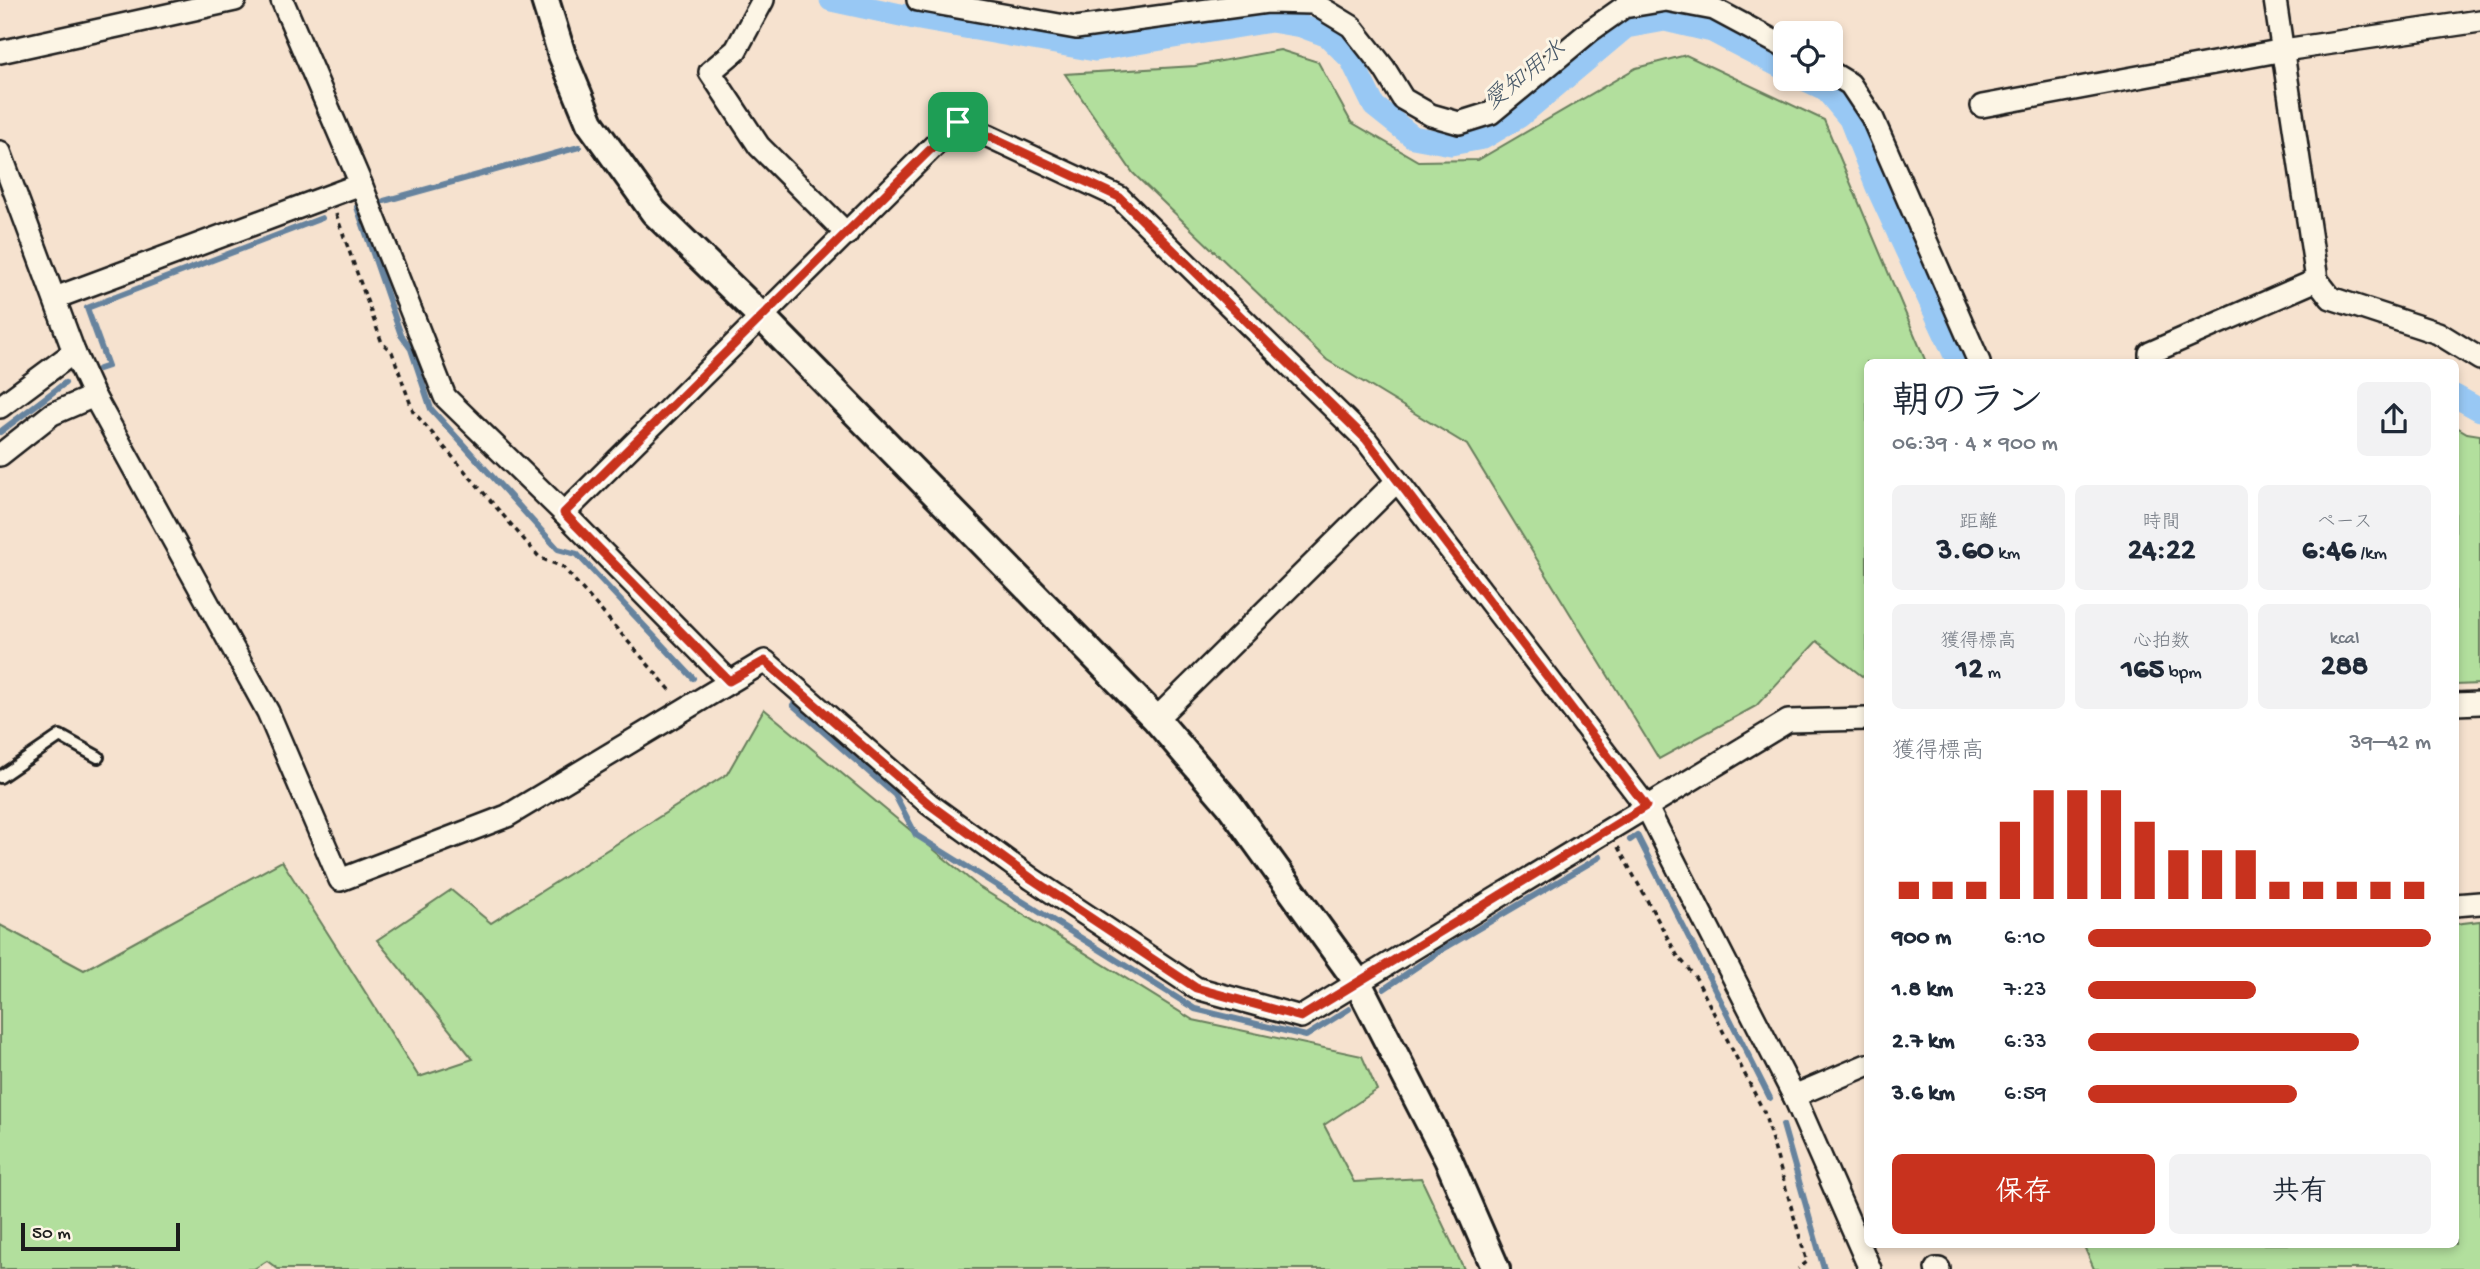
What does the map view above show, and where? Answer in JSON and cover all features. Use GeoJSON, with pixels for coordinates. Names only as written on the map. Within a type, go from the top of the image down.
{"type":"FeatureCollection","features":[{"type":"Feature","properties":{"kind":"street"},"geometry":{"type":"LineString","coordinates":[[0,52],[235,0]]}},
{"type":"Feature","properties":{"kind":"street"},"geometry":{"type":"LineString","coordinates":[[282,0],[360,184],[445,397],[564,513],[729,681]]}},
{"type":"Feature","properties":{"kind":"street"},"geometry":{"type":"LineString","coordinates":[[545,0],[562,55],[590,123],[654,212],[762,317],[1156,719],[1229,804],[1357,981],[1448,1159],[1496,1269]]}},
{"type":"Feature","properties":{"kind":"street"},"geometry":{"type":"LineString","coordinates":[[763,0],[736,50],[709,72],[759,146],[847,234]]}},
{"type":"Feature","properties":{"kind":"street"},"geometry":{"type":"LineString","coordinates":[[918,0],[1076,28],[1268,2],[1313,3],[1352,26],[1384,68],[1403,99],[1431,115],[1459,122],[1491,113],[1590,31],[1625,7],[1666,0],[1714,9],[1773,41]]}},
{"type":"Feature","properties":{"kind":"street"},"geometry":{"type":"LineString","coordinates":[[2275,0],[2317,280],[2331,298],[2438,334],[2480,359]]}},
{"type":"Feature","properties":{"kind":"street"},"geometry":{"type":"LineString","coordinates":[[1982,106],[2284,50],[2480,21]]}},
{"type":"Feature","properties":{"kind":"street"},"geometry":{"type":"LineString","coordinates":[[1843,80],[1850,84],[1872,117],[1978,359]]}},
{"type":"Feature","properties":{"kind":"street"},"geometry":{"type":"LineString","coordinates":[[564,513],[958,122],[1119,197],[1366,439],[1646,806],[1794,1096],[1870,1269]]}},
{"type":"Feature","properties":{"kind":"street"},"geometry":{"type":"LineString","coordinates":[[0,152],[94,396],[268,712],[340,880],[508,816],[765,661],[929,804],[1032,879],[1196,988],[1301,1017],[1788,721],[1864,719]]}},
{"type":"Feature","properties":{"kind":"street"},"geometry":{"type":"LineString","coordinates":[[55,298],[360,184]]}},
{"type":"Feature","properties":{"kind":"street"},"geometry":{"type":"LineString","coordinates":[[2150,359],[2150,353],[2317,280]]}},
{"type":"Feature","properties":{"kind":"street"},"geometry":{"type":"LineString","coordinates":[[0,407],[75,352]]}},
{"type":"Feature","properties":{"kind":"street"},"geometry":{"type":"LineString","coordinates":[[0,455],[52,414],[94,396]]}},
{"type":"Feature","properties":{"kind":"street"},"geometry":{"type":"LineString","coordinates":[[1156,719],[1397,481]]}},
{"type":"Feature","properties":{"kind":"street"},"geometry":{"type":"LineString","coordinates":[[2459,704],[2480,703]]}},
{"type":"Feature","properties":{"kind":"street"},"geometry":{"type":"LineString","coordinates":[[2459,905],[2480,902]]}},
{"type":"Feature","properties":{"kind":"street"},"geometry":{"type":"LineString","coordinates":[[1794,1096],[1864,1066]]}},
{"type":"Feature","properties":{"kind":"lane"},"geometry":{"type":"LineString","coordinates":[[0,777],[60,736],[98,757]]}},
{"type":"Feature","properties":{"kind":"path"},"geometry":{"type":"LineString","coordinates":[[1609,829],[1677,955],[1696,978],[1764,1112],[1807,1262],[1798,1269]]}},
{"type":"Feature","properties":{"kind":"green space"},"geometry":{"type":"Polygon","coordinates":[[[1280,50],[1318,62],[1351,122],[1418,161],[1478,160],[1636,68],[1686,55],[1824,120],[1925,359],[1864,359],[1864,678],[1817,641],[1756,706],[1659,759],[1467,445],[1327,360],[1133,173],[1065,74],[1195,66],[1280,50]]]}},
{"type":"Feature","properties":{"kind":"green space"},"geometry":{"type":"Polygon","coordinates":[[[2459,428],[2480,435],[2480,684],[2459,685],[2459,428]]]}},
{"type":"Feature","properties":{"kind":"green space"},"geometry":{"type":"Polygon","coordinates":[[[764,709],[979,887],[1193,1020],[1362,1056],[1377,1090],[1324,1125],[1354,1182],[1421,1178],[1464,1269],[278,1269],[267,1261],[254,1269],[0,1269],[0,925],[84,970],[282,861],[419,1077],[473,1059],[377,940],[451,890],[491,923],[727,774],[764,709]]]}},
{"type":"Feature","properties":{"kind":"green space"},"geometry":{"type":"Polygon","coordinates":[[[2480,921],[2480,1269],[2094,1269],[2085,1248],[2459,1248],[2459,924],[2480,921]]]}},
{"type":"Feature","properties":{"kind":"waterway","name":"愛知用水"},"geometry":{"type":"LineString","coordinates":[[831,0],[919,19],[1095,50],[1271,21],[1301,26],[1328,36],[1351,59],[1374,106],[1413,137],[1451,144],[1483,138],[1520,116],[1626,27],[1665,20],[1712,31],[1773,63]]}},
{"type":"Feature","properties":{"kind":"waterway","name":"愛知用水"},"geometry":{"type":"LineString","coordinates":[[1827,91],[1850,119],[1877,187],[1957,359]]}},
{"type":"Feature","properties":{"kind":"waterway"},"geometry":{"type":"LineString","coordinates":[[384,201],[579,147]]}},
{"type":"Feature","properties":{"kind":"waterway"},"geometry":{"type":"LineString","coordinates":[[357,207],[401,335],[411,349],[431,409],[558,549],[577,554],[693,678]]}},
{"type":"Feature","properties":{"kind":"waterway"},"geometry":{"type":"LineString","coordinates":[[99,369],[108,366],[87,308],[322,218]]}},
{"type":"Feature","properties":{"kind":"waterway"},"geometry":{"type":"LineString","coordinates":[[0,432],[65,383]]}},
{"type":"Feature","properties":{"kind":"waterway","name":"愛知用水"},"geometry":{"type":"LineString","coordinates":[[2459,398],[2480,410]]}},
{"type":"Feature","properties":{"kind":"waterway"},"geometry":{"type":"LineString","coordinates":[[793,705],[895,795],[916,835],[1195,1009],[1306,1036],[1349,1009]]}},
{"type":"Feature","properties":{"kind":"waterway"},"geometry":{"type":"LineString","coordinates":[[1630,840],[1637,835],[1770,1098]]}},
{"type":"Feature","properties":{"kind":"waterway"},"geometry":{"type":"LineString","coordinates":[[1384,989],[1440,951],[1600,857]]}},
{"type":"Feature","properties":{"kind":"waterway"},"geometry":{"type":"LineString","coordinates":[[1783,1125],[1824,1269]]}},
{"type":"Feature","properties":{"kind":"route"},"geometry":{"type":"LineString","coordinates":[[958,122],[1119,197],[1366,439],[1646,806],[1301,1017],[1196,988],[1032,879],[929,804],[765,661],[729,681],[564,513],[958,122]]}}]}
